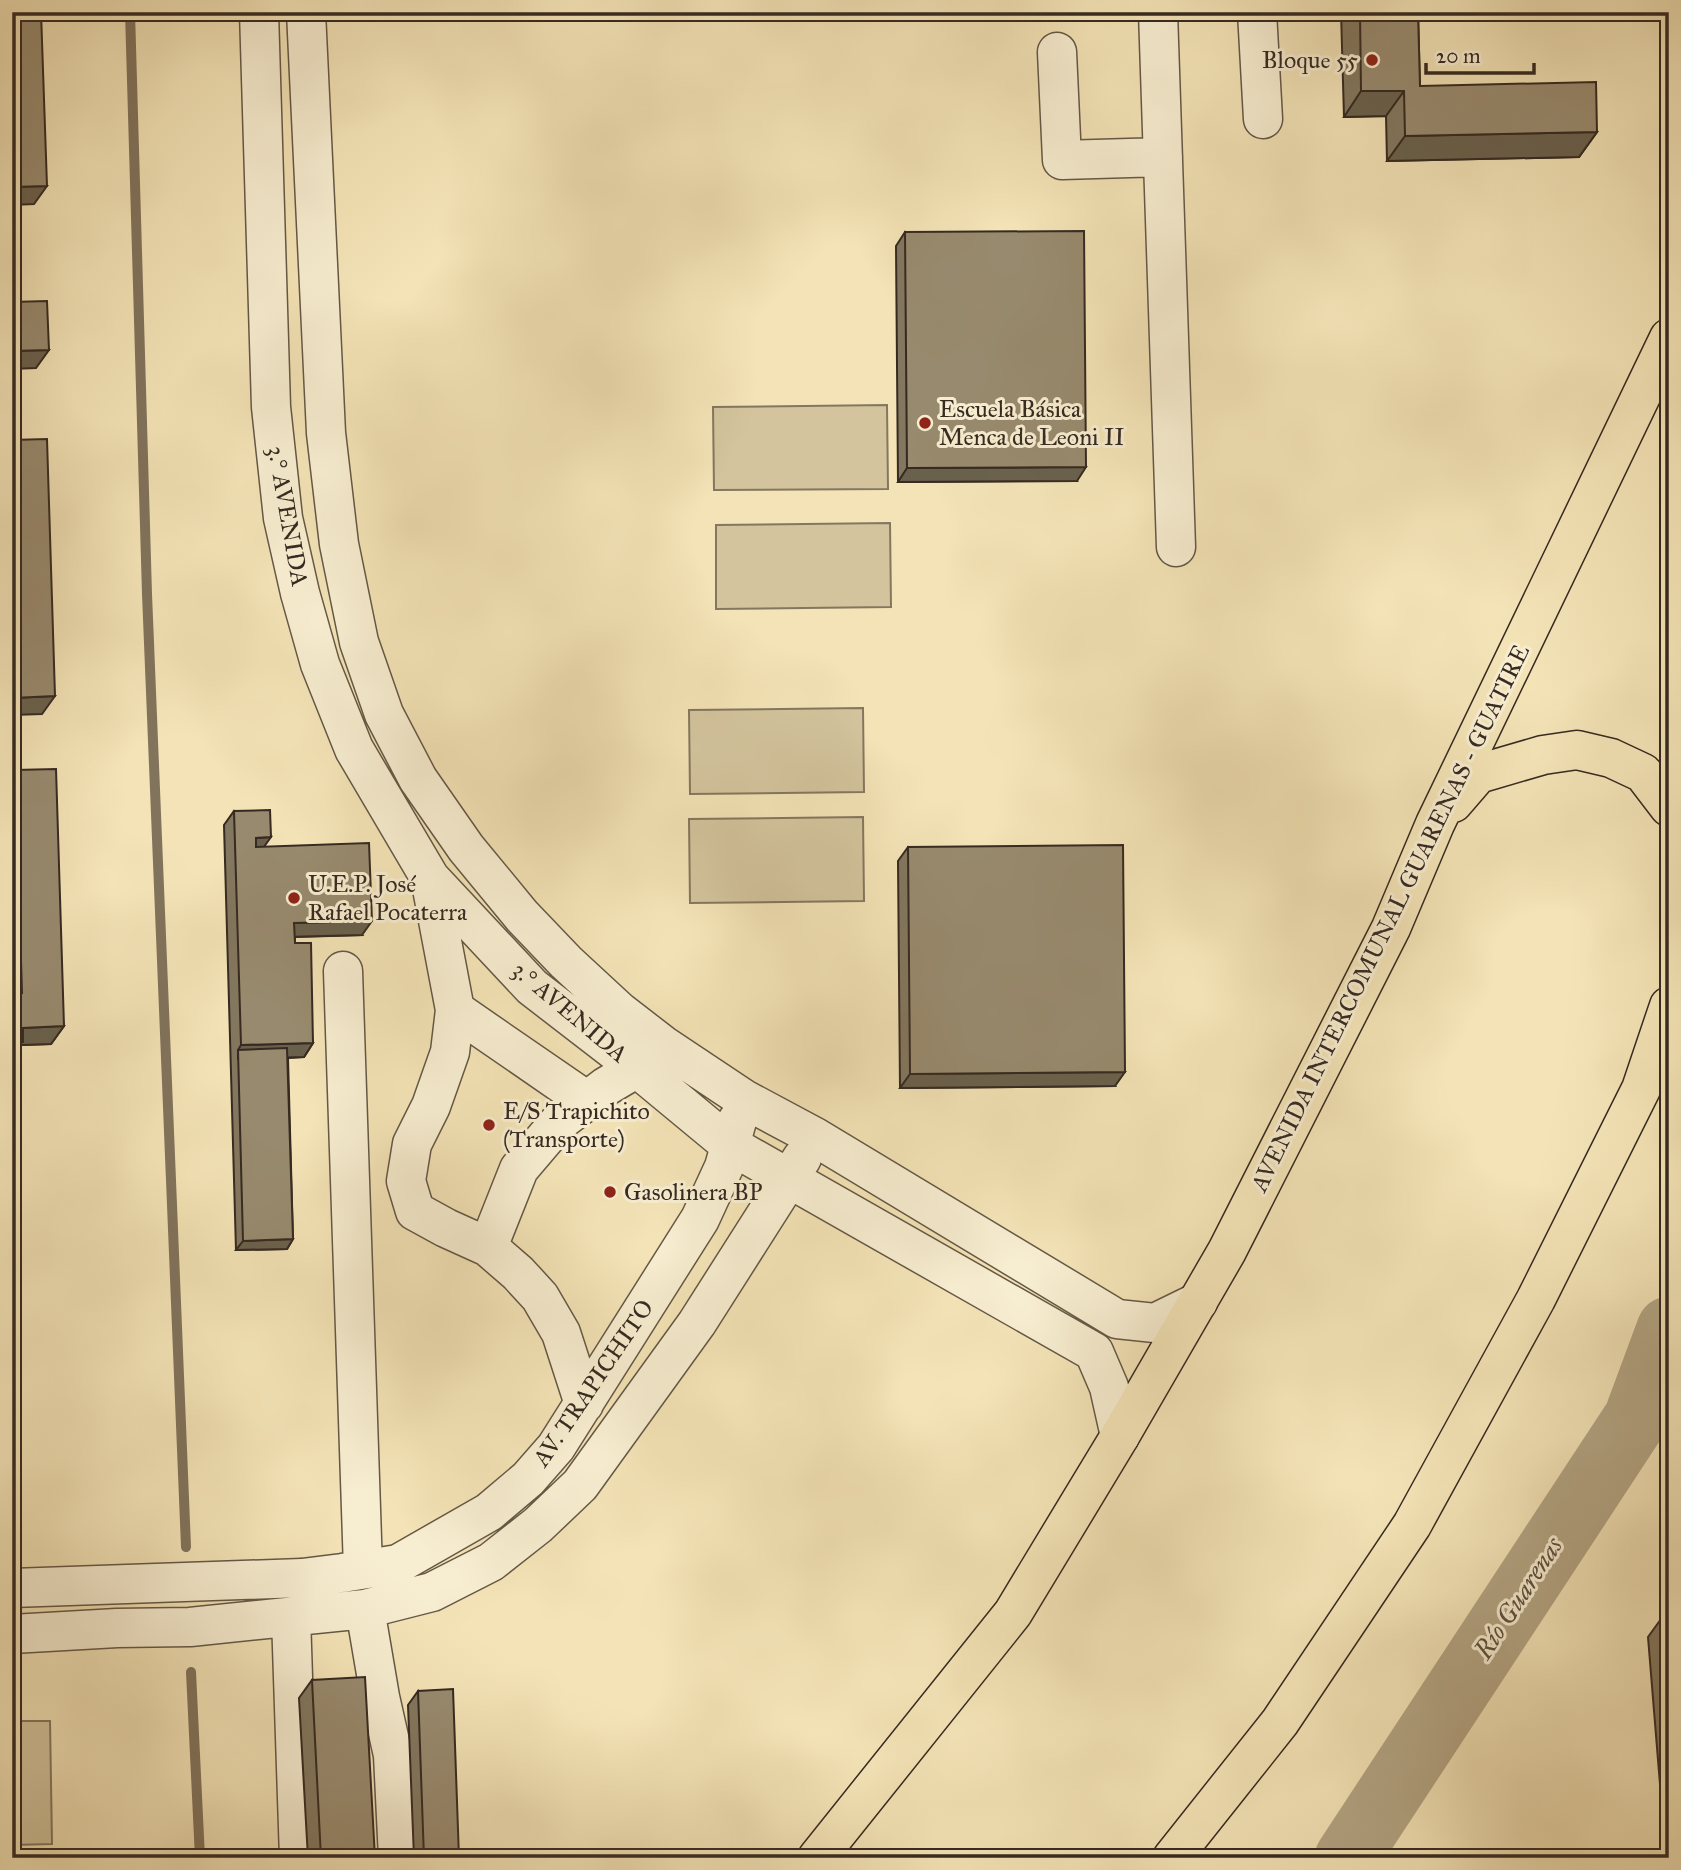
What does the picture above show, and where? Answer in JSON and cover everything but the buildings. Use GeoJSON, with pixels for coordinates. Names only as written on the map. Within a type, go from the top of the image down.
{"type":"FeatureCollection","features":[{"type":"Feature","properties":{"kind":"main road","name":"AVENIDA INTERCOMUNAL GUARENAS - GUATIRE"},"geometry":{"type":"LineString","coordinates":[[828,1851],[1013,1613],[1227,1251],[1391,928],[1435,824],[1669,338]]}},
{"type":"Feature","properties":{"kind":"main road"},"geometry":{"type":"LineString","coordinates":[[1435,824],[1478,774],[1543,755],[1577,750],[1611,758],[1643,773],[1669,807]]}},
{"type":"Feature","properties":{"kind":"main road"},"geometry":{"type":"LineString","coordinates":[[1172,1858],[1280,1722],[1412,1525],[1536,1299],[1628,1114],[1640,1089],[1669,1006]]}},
{"type":"Feature","properties":{"kind":"street","name":"3.° AVENIDA"},"geometry":{"type":"LineString","coordinates":[[259,12],[271,407],[283,517],[320,664],[354,749],[430,878],[532,987],[637,1068],[730,1145],[1094,1352],[1108,1387],[1119,1436]]}},
{"type":"Feature","properties":{"kind":"street","name":"3.° AVENIDA"},"geometry":{"type":"LineString","coordinates":[[306,12],[326,433],[339,544],[359,642],[384,714],[418,779],[466,848],[522,916],[619,1011],[663,1045],[744,1099],[815,1137],[1117,1319],[1155,1323],[1198,1302]]}},
{"type":"Feature","properties":{"kind":"street"},"geometry":{"type":"LineString","coordinates":[[1158,12],[1176,547]]}},
{"type":"Feature","properties":{"kind":"street"},"geometry":{"type":"LineString","coordinates":[[1257,12],[1263,119]]}},
{"type":"Feature","properties":{"kind":"street"},"geometry":{"type":"LineString","coordinates":[[1056,52],[1062,160],[1163,157]]}},
{"type":"Feature","properties":{"kind":"street"},"geometry":{"type":"LineString","coordinates":[[430,878],[455,1010],[450,1052],[431,1106],[412,1144],[406,1181],[415,1211],[488,1247],[540,1297],[561,1333],[584,1404]]}},
{"type":"Feature","properties":{"kind":"street"},"geometry":{"type":"LineString","coordinates":[[343,971],[363,1569]]}},
{"type":"Feature","properties":{"kind":"street"},"geometry":{"type":"LineString","coordinates":[[455,1010],[587,1101]]}},
{"type":"Feature","properties":{"kind":"street"},"geometry":{"type":"LineString","coordinates":[[488,1247],[519,1168],[559,1122],[637,1068]]}},
{"type":"Feature","properties":{"kind":"street","name":"AV. TRAPICHITO"},"geometry":{"type":"LineString","coordinates":[[12,1588],[302,1578],[398,1564],[489,1512],[528,1479],[549,1455],[700,1219],[724,1167],[744,1099]]}},
{"type":"Feature","properties":{"kind":"street"},"geometry":{"type":"LineString","coordinates":[[12,1634],[191,1627],[365,1609],[432,1592],[491,1562],[538,1525],[580,1485],[697,1323],[815,1137]]}},
{"type":"Feature","properties":{"kind":"street"},"geometry":{"type":"LineString","coordinates":[[365,1609],[393,1755],[398,1858]]}},
{"type":"Feature","properties":{"kind":"street"},"geometry":{"type":"LineString","coordinates":[[291,1617],[299,1858]]}},
{"type":"Feature","properties":{"kind":"shaded area"},"geometry":{"type":"Polygon","coordinates":[[[887,405],[888,489],[714,490],[713,407],[887,405]]]}},
{"type":"Feature","properties":{"kind":"shaded area"},"geometry":{"type":"Polygon","coordinates":[[[890,523],[891,607],[716,609],[716,525],[890,523]]]}},
{"type":"Feature","properties":{"kind":"shaded area"},"geometry":{"type":"Polygon","coordinates":[[[863,708],[864,792],[690,794],[689,710],[863,708]]]}},
{"type":"Feature","properties":{"kind":"shaded area"},"geometry":{"type":"Polygon","coordinates":[[[863,817],[864,901],[690,903],[689,819],[863,817]]]}},
{"type":"Feature","properties":{"kind":"shaded area"},"geometry":{"type":"Polygon","coordinates":[[[12,1721],[50,1721],[52,1844],[12,1845],[12,1721]]]}},
{"type":"Feature","properties":{"kind":"waterway"},"geometry":{"type":"LineString","coordinates":[[130,12],[147,594],[186,1547]]}},
{"type":"Feature","properties":{"kind":"waterway","name":"Río Guarenas"},"geometry":{"type":"LineString","coordinates":[[1347,1858],[1636,1418],[1669,1329]]}},
{"type":"Feature","properties":{"kind":"waterway"},"geometry":{"type":"LineString","coordinates":[[191,1672],[200,1858]]}},
{"type":"Feature","properties":{"kind":"place","name":"Bloque 55"},"geometry":{"type":"Point","coordinates":[1372,60]}},
{"type":"Feature","properties":{"kind":"place","name":"Escuela Básica Menca de Leoni II"},"geometry":{"type":"Point","coordinates":[925,423]}},
{"type":"Feature","properties":{"kind":"place","name":"U.E.P. José Rafael Pocaterra"},"geometry":{"type":"Point","coordinates":[294,898]}},
{"type":"Feature","properties":{"kind":"place","name":"E/S Trapichito (Transporte)"},"geometry":{"type":"Point","coordinates":[489,1125]}},
{"type":"Feature","properties":{"kind":"place","name":"Gasolinera BP"},"geometry":{"type":"Point","coordinates":[610,1192]}}]}
